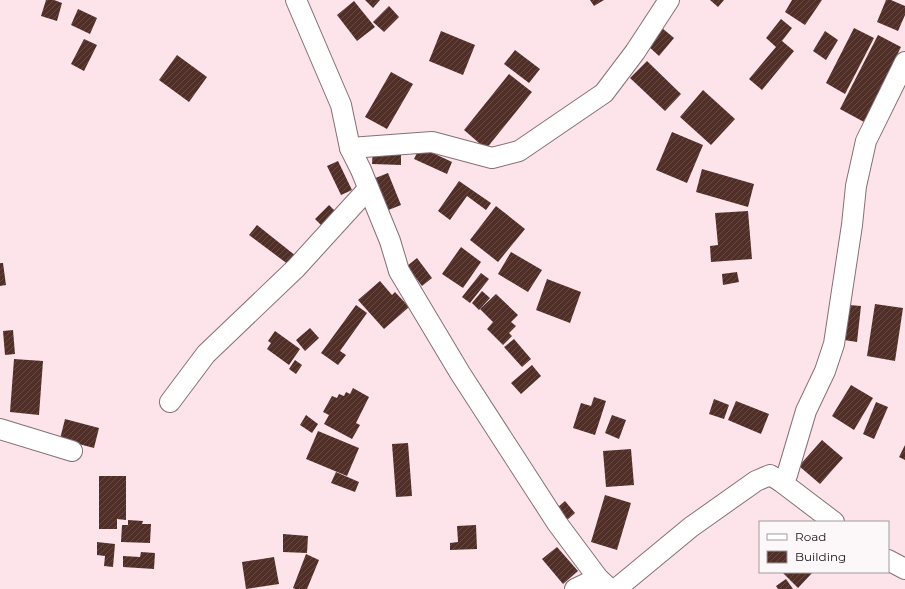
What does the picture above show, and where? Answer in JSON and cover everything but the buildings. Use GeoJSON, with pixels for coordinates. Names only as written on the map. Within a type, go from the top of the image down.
{"type":"FeatureCollection","features":[{"type":"Feature","properties":{"kind":"street"},"geometry":{"type":"LineString","coordinates":[[296,0],[341,105],[350,148],[390,241],[399,271],[460,373],[557,523],[604,583],[575,589]]}},
{"type":"Feature","properties":{"kind":"street"},"geometry":{"type":"LineString","coordinates":[[350,148],[432,142],[492,158],[519,150],[604,93],[635,52],[669,0]]}},
{"type":"Feature","properties":{"kind":"street"},"geometry":{"type":"LineString","coordinates":[[780,481],[787,475],[806,411],[825,371],[834,344],[852,225],[856,186],[866,142],[905,62]]}},
{"type":"Feature","properties":{"kind":"street"},"geometry":{"type":"LineString","coordinates":[[170,402],[206,354],[296,268],[368,189]]}},
{"type":"Feature","properties":{"kind":"street"},"geometry":{"type":"LineString","coordinates":[[0,429],[72,451]]}},
{"type":"Feature","properties":{"kind":"street"},"geometry":{"type":"LineString","coordinates":[[616,589],[691,527],[756,481],[770,475],[833,521]]}},
{"type":"Feature","properties":{"kind":"street"},"geometry":{"type":"LineString","coordinates":[[889,561],[905,569]]}}]}
